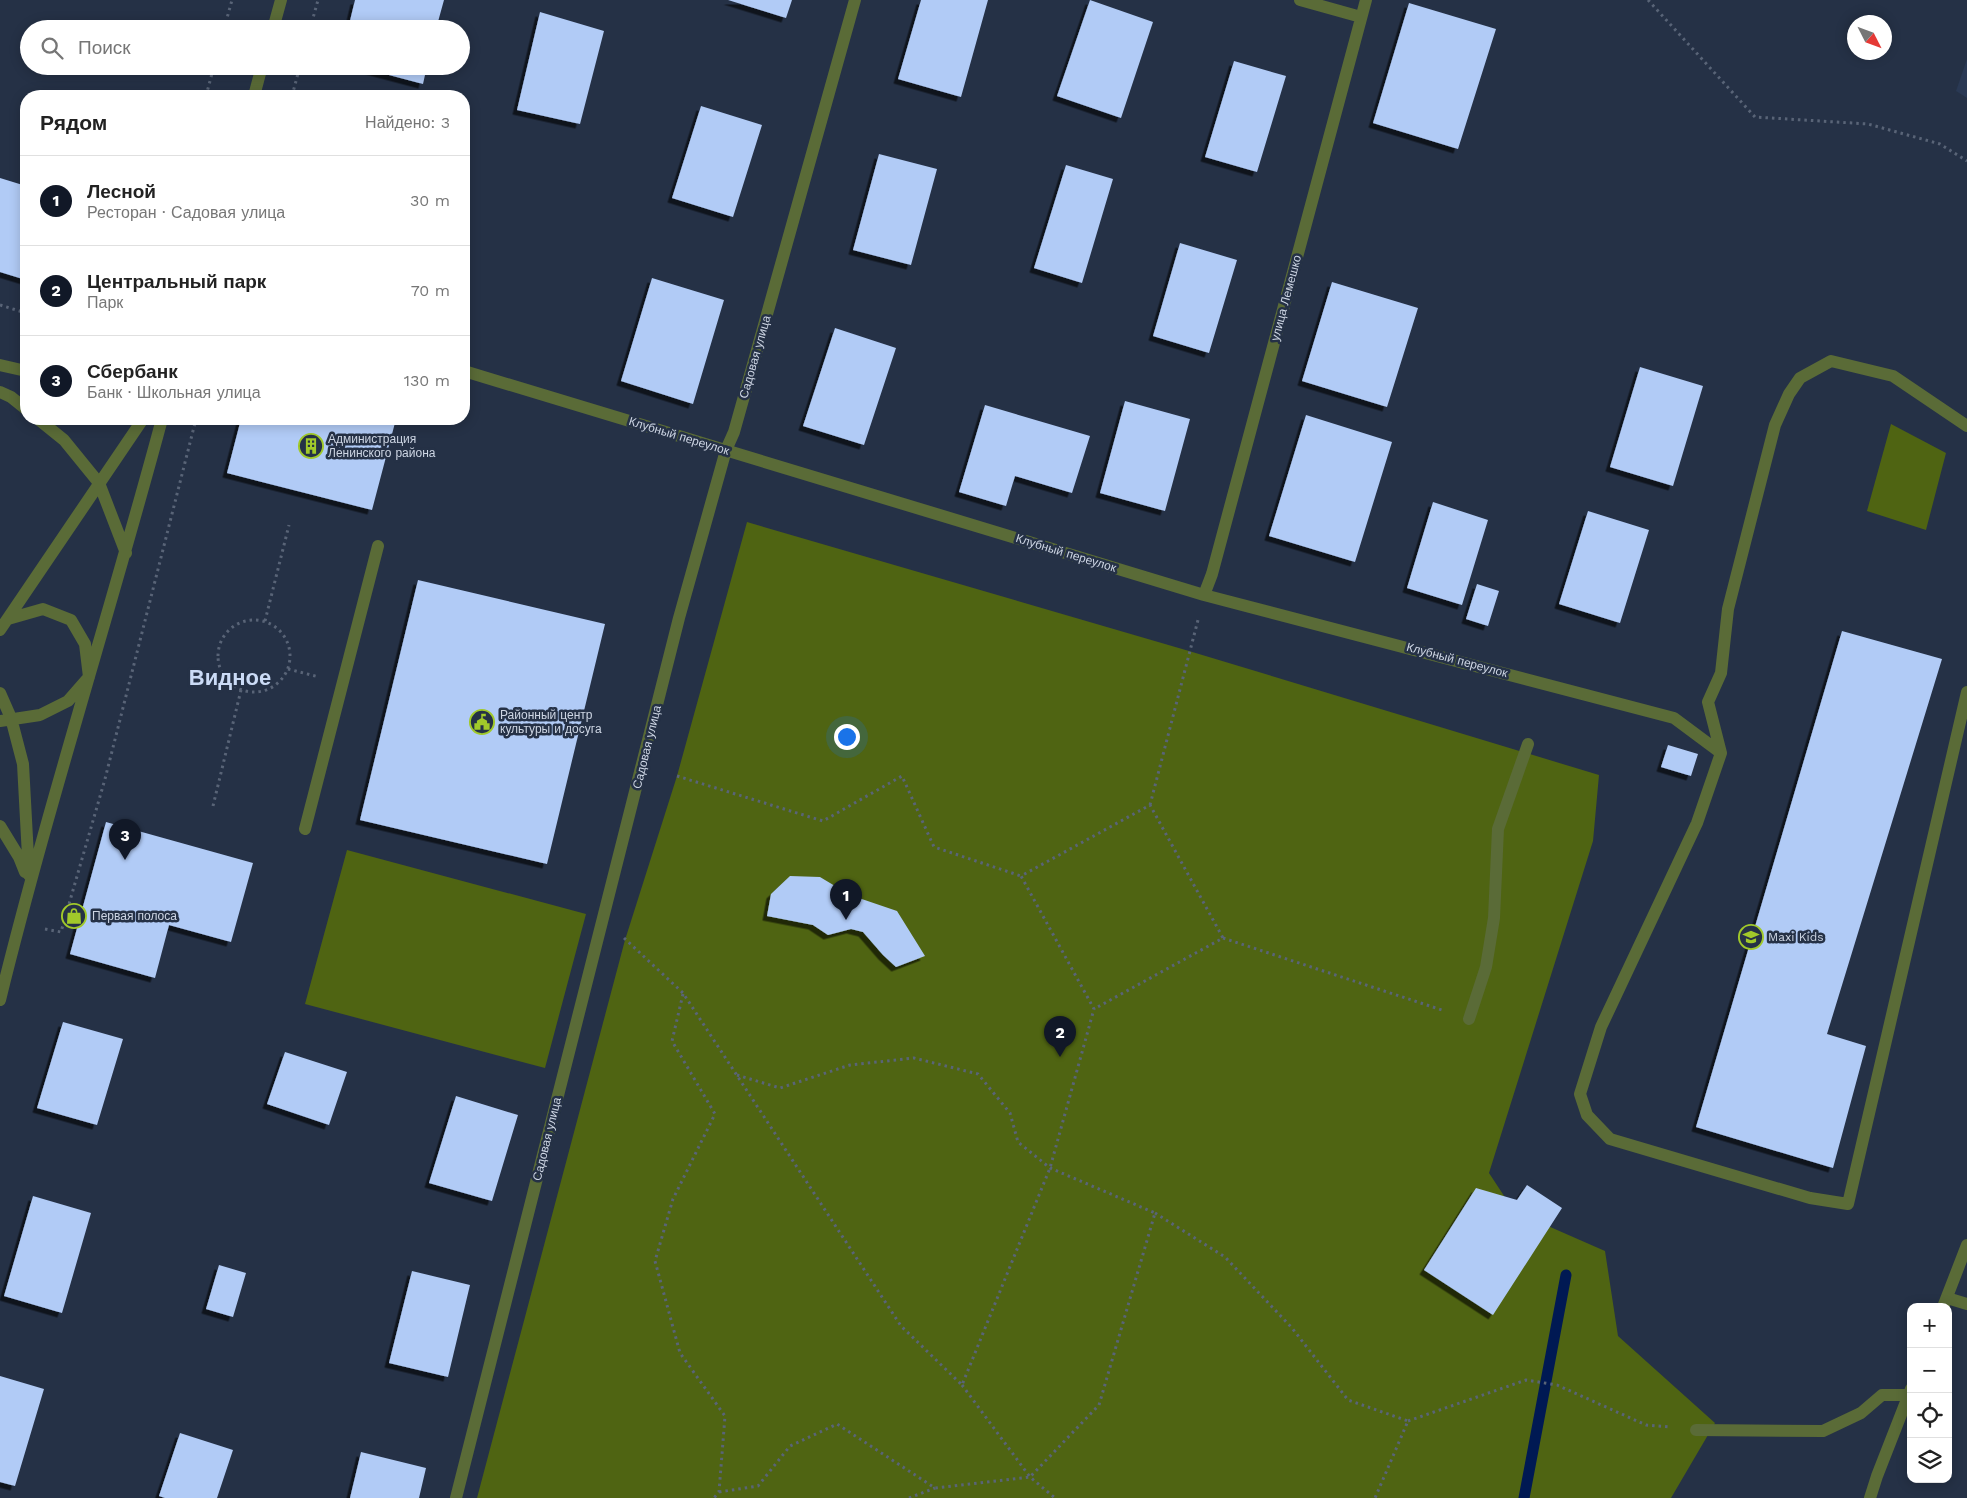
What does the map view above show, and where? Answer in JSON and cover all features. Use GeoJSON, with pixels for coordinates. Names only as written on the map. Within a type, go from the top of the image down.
{"type":"FeatureCollection","features":[{"type":"Feature","properties":{"kind":"street"},"geometry":{"type":"LineString","coordinates":[[275,20],[281,0]]}},
{"type":"Feature","properties":{"kind":"street","name":"Садовая улица"},"geometry":{"type":"LineString","coordinates":[[456,1498],[679,618],[726,450],[737,423],[855,0]]}},
{"type":"Feature","properties":{"kind":"street"},"geometry":{"type":"LineString","coordinates":[[1300,0],[1361,17]]}},
{"type":"Feature","properties":{"kind":"street","name":"улица Лемешко"},"geometry":{"type":"LineString","coordinates":[[1204,595],[1212,574],[1366,0]]}},
{"type":"Feature","properties":{"kind":"street"},"geometry":{"type":"LineString","coordinates":[[256,90],[260,75]]}},
{"type":"Feature","properties":{"kind":"street"},"geometry":{"type":"LineString","coordinates":[[1967,426],[1893,376],[1831,361],[1800,378],[1789,394],[1775,425],[1728,609],[1721,674],[1708,702],[1721,753],[1697,823],[1601,1027],[1580,1094],[1588,1115],[1610,1139],[1810,1198],[1848,1204],[1967,692]]}},
{"type":"Feature","properties":{"kind":"street"},"geometry":{"type":"LineString","coordinates":[[0,365],[20,370]]}},
{"type":"Feature","properties":{"kind":"street","name":"Клубный переулок"},"geometry":{"type":"LineString","coordinates":[[470,373],[1204,595],[1674,718],[1721,753]]}},
{"type":"Feature","properties":{"kind":"street"},"geometry":{"type":"LineString","coordinates":[[0,392],[20,404]]}},
{"type":"Feature","properties":{"kind":"street"},"geometry":{"type":"LineString","coordinates":[[45,425],[64,440],[99,483],[126,553]]}},
{"type":"Feature","properties":{"kind":"street"},"geometry":{"type":"LineString","coordinates":[[0,630],[139,425]]}},
{"type":"Feature","properties":{"kind":"street"},"geometry":{"type":"LineString","coordinates":[[0,1000],[29,885],[126,553],[160,425]]}},
{"type":"Feature","properties":{"kind":"street"},"geometry":{"type":"LineString","coordinates":[[305,829],[378,546]]}},
{"type":"Feature","properties":{"kind":"street"},"geometry":{"type":"LineString","coordinates":[[6,720],[40,715],[68,701],[89,677],[85,644],[72,620],[43,609],[8,619]]}},
{"type":"Feature","properties":{"kind":"street"},"geometry":{"type":"LineString","coordinates":[[0,692],[6,720],[23,764],[29,885]]}},
{"type":"Feature","properties":{"kind":"street"},"geometry":{"type":"LineString","coordinates":[[1470,1019],[1486,967],[1494,918],[1498,829],[1528,744]]}},
{"type":"Feature","properties":{"kind":"street"},"geometry":{"type":"LineString","coordinates":[[0,826],[19,857],[29,885]]}},
{"type":"Feature","properties":{"kind":"street"},"geometry":{"type":"LineString","coordinates":[[1967,1245],[1945,1302],[1967,1304]]}},
{"type":"Feature","properties":{"kind":"street"},"geometry":{"type":"LineString","coordinates":[[1696,1430],[1823,1431],[1861,1413],[1882,1395],[1907,1392]]}},
{"type":"Feature","properties":{"kind":"street"},"geometry":{"type":"LineString","coordinates":[[1870,1498],[1910,1393]]}},
{"type":"Feature","properties":{"kind":"path"},"geometry":{"type":"LineString","coordinates":[[226,20],[232,0]]}},
{"type":"Feature","properties":{"kind":"path"},"geometry":{"type":"LineString","coordinates":[[312,20],[318,0]]}},
{"type":"Feature","properties":{"kind":"path"},"geometry":{"type":"LineString","coordinates":[[1648,0],[1755,117],[1868,124],[1940,144],[1967,162]]}},
{"type":"Feature","properties":{"kind":"path"},"geometry":{"type":"LineString","coordinates":[[208,90],[212,75]]}},
{"type":"Feature","properties":{"kind":"path"},"geometry":{"type":"LineString","coordinates":[[294,90],[298,75]]}},
{"type":"Feature","properties":{"kind":"path"},"geometry":{"type":"LineString","coordinates":[[0,305],[20,311]]}},
{"type":"Feature","properties":{"kind":"path"},"geometry":{"type":"LineString","coordinates":[[19,924],[60,932],[105,779],[194,425]]}},
{"type":"Feature","properties":{"kind":"path"},"geometry":{"type":"LineString","coordinates":[[264,621],[289,525]]}},
{"type":"Feature","properties":{"kind":"path"},"geometry":{"type":"LineString","coordinates":[[1199,617],[1150,805],[1222,938],[1470,1019]]}},
{"type":"Feature","properties":{"kind":"path"},"geometry":{"type":"LineString","coordinates":[[242,621],[264,621],[279,630],[287,641],[289,650],[288,669],[278,684],[268,690],[249,692],[241,690],[226,681],[220,670],[217,658],[218,648],[223,636],[230,628],[242,621]]}},
{"type":"Feature","properties":{"kind":"path"},"geometry":{"type":"LineString","coordinates":[[213,806],[241,690]]}},
{"type":"Feature","properties":{"kind":"path"},"geometry":{"type":"LineString","coordinates":[[677,776],[823,821],[902,776],[934,848],[1021,876],[1094,1009],[1050,1168],[962,1385]]}},
{"type":"Feature","properties":{"kind":"path"},"geometry":{"type":"LineString","coordinates":[[1021,876],[1150,805]]}},
{"type":"Feature","properties":{"kind":"path"},"geometry":{"type":"LineString","coordinates":[[607,903],[625,940],[683,993],[901,1326],[962,1385],[1030,1477],[1055,1498]]}},
{"type":"Feature","properties":{"kind":"path"},"geometry":{"type":"LineString","coordinates":[[1094,1009],[1222,938]]}},
{"type":"Feature","properties":{"kind":"path"},"geometry":{"type":"LineString","coordinates":[[683,993],[672,1041],[715,1114],[674,1199],[655,1260],[680,1352],[725,1416],[719,1492],[714,1498]]}},
{"type":"Feature","properties":{"kind":"path"},"geometry":{"type":"LineString","coordinates":[[737,1075],[780,1088],[850,1065],[914,1058],[978,1074],[1010,1113],[1018,1142],[1050,1168],[1155,1213],[1224,1256],[1292,1328],[1348,1400],[1408,1421],[1526,1380],[1557,1385],[1646,1425],[1696,1430]]}},
{"type":"Feature","properties":{"kind":"path"},"geometry":{"type":"LineString","coordinates":[[909,1498],[935,1488],[1030,1477],[1099,1405],[1155,1213]]}},
{"type":"Feature","properties":{"kind":"path"},"geometry":{"type":"LineString","coordinates":[[1375,1498],[1408,1421]]}},
{"type":"Feature","properties":{"kind":"path"},"geometry":{"type":"LineString","coordinates":[[719,1492],[758,1486],[790,1446],[837,1424],[935,1488]]}},
{"type":"Feature","properties":{"kind":"shaded area"},"geometry":{"type":"Polygon","coordinates":[[[1967,59],[1967,98],[1956,91],[1967,59]]]}},
{"type":"Feature","properties":{"kind":"green space"},"geometry":{"type":"Polygon","coordinates":[[[1891,424],[1946,453],[1926,530],[1867,511],[1891,424]]]}},
{"type":"Feature","properties":{"kind":"green space"},"geometry":{"type":"Polygon","coordinates":[[[747,522],[1189,651],[1599,775],[1593,841],[1489,1173],[1514,1211],[1605,1251],[1618,1336],[1715,1423],[1671,1498],[477,1498],[625,940],[677,776],[747,522]]]}},
{"type":"Feature","properties":{"kind":"green space"},"geometry":{"type":"Polygon","coordinates":[[[347,850],[586,914],[545,1068],[305,1004],[347,850]]]}},
{"type":"Feature","properties":{"kind":"building"},"geometry":{"type":"Polygon","coordinates":[[[355,0],[444,0],[438,20],[350,20],[355,0]]]}},
{"type":"Feature","properties":{"kind":"building"},"geometry":{"type":"Polygon","coordinates":[[[728,0],[792,0],[786,18],[728,0]]]}},
{"type":"Feature","properties":{"kind":"building"},"geometry":{"type":"Polygon","coordinates":[[[921,0],[988,0],[961,97],[898,79],[921,0]]]}},
{"type":"Feature","properties":{"kind":"building"},"geometry":{"type":"Polygon","coordinates":[[[1090,0],[1153,22],[1121,118],[1057,96],[1090,0]]]}},
{"type":"Feature","properties":{"kind":"building"},"geometry":{"type":"Polygon","coordinates":[[[1409,3],[1496,29],[1458,149],[1373,123],[1409,3]]]}},
{"type":"Feature","properties":{"kind":"building"},"geometry":{"type":"Polygon","coordinates":[[[540,12],[604,31],[580,124],[517,110],[540,12]]]}},
{"type":"Feature","properties":{"kind":"building"},"geometry":{"type":"Polygon","coordinates":[[[1234,61],[1286,76],[1257,172],[1205,157],[1234,61]]]}},
{"type":"Feature","properties":{"kind":"building"},"geometry":{"type":"Polygon","coordinates":[[[389,75],[425,75],[423,84],[389,75]]]}},
{"type":"Feature","properties":{"kind":"building"},"geometry":{"type":"Polygon","coordinates":[[[701,106],[762,125],[733,217],[672,198],[701,106]]]}},
{"type":"Feature","properties":{"kind":"building"},"geometry":{"type":"Polygon","coordinates":[[[879,154],[937,169],[911,265],[853,250],[879,154]]]}},
{"type":"Feature","properties":{"kind":"building"},"geometry":{"type":"Polygon","coordinates":[[[1066,165],[1113,179],[1082,283],[1034,268],[1066,165]]]}},
{"type":"Feature","properties":{"kind":"building"},"geometry":{"type":"Polygon","coordinates":[[[0,178],[20,184],[20,278],[0,272],[0,178]]]}},
{"type":"Feature","properties":{"kind":"building"},"geometry":{"type":"Polygon","coordinates":[[[1180,243],[1237,260],[1209,353],[1153,336],[1180,243]]]}},
{"type":"Feature","properties":{"kind":"building"},"geometry":{"type":"Polygon","coordinates":[[[652,278],[724,300],[693,404],[621,381],[652,278]]]}},
{"type":"Feature","properties":{"kind":"building"},"geometry":{"type":"Polygon","coordinates":[[[1332,282],[1418,308],[1387,407],[1302,381],[1332,282]]]}},
{"type":"Feature","properties":{"kind":"building"},"geometry":{"type":"Polygon","coordinates":[[[835,328],[896,348],[864,445],[803,426],[835,328]]]}},
{"type":"Feature","properties":{"kind":"building"},"geometry":{"type":"Polygon","coordinates":[[[1640,367],[1703,386],[1673,486],[1610,467],[1640,367]]]}},
{"type":"Feature","properties":{"kind":"building"},"geometry":{"type":"Polygon","coordinates":[[[1125,401],[1190,419],[1165,511],[1100,493],[1125,401]]]}},
{"type":"Feature","properties":{"kind":"building"},"geometry":{"type":"Polygon","coordinates":[[[985,405],[1090,436],[1072,493],[1015,476],[1006,506],[959,492],[985,405]]]}},
{"type":"Feature","properties":{"kind":"building"},"geometry":{"type":"Polygon","coordinates":[[[1306,415],[1392,442],[1355,562],[1269,536],[1306,415]]]}},
{"type":"Feature","properties":{"kind":"building","name":"Администрация Ленинского района"},"geometry":{"type":"Polygon","coordinates":[[[239,425],[394,425],[372,510],[227,473],[239,425]]]}},
{"type":"Feature","properties":{"kind":"building"},"geometry":{"type":"Polygon","coordinates":[[[1433,502],[1488,520],[1462,605],[1407,588],[1433,502]]]}},
{"type":"Feature","properties":{"kind":"building"},"geometry":{"type":"Polygon","coordinates":[[[1588,511],[1649,530],[1620,623],[1559,604],[1588,511]]]}},
{"type":"Feature","properties":{"kind":"building","name":"Районный центр культуры и досуга"},"geometry":{"type":"Polygon","coordinates":[[[418,580],[605,624],[547,864],[360,820],[418,580]]]}},
{"type":"Feature","properties":{"kind":"building"},"geometry":{"type":"Polygon","coordinates":[[[1477,584],[1499,591],[1488,626],[1466,619],[1477,584]]]}},
{"type":"Feature","properties":{"kind":"building"},"geometry":{"type":"Polygon","coordinates":[[[1842,631],[1942,659],[1827,1034],[1866,1046],[1833,1168],[1696,1127],[1842,631]]]}},
{"type":"Feature","properties":{"kind":"building"},"geometry":{"type":"Polygon","coordinates":[[[1668,745],[1698,754],[1691,776],[1661,767],[1668,745]]]}},
{"type":"Feature","properties":{"kind":"building"},"geometry":{"type":"Polygon","coordinates":[[[106,822],[253,863],[231,942],[169,925],[155,978],[70,954],[106,822]]]}},
{"type":"Feature","properties":{"kind":"building"},"geometry":{"type":"Polygon","coordinates":[[[790,876],[820,877],[850,895],[897,911],[925,956],[896,967],[863,932],[851,929],[828,935],[813,925],[767,916],[771,894],[790,876]]]}},
{"type":"Feature","properties":{"kind":"building"},"geometry":{"type":"Polygon","coordinates":[[[63,1022],[123,1039],[97,1125],[37,1108],[63,1022]]]}},
{"type":"Feature","properties":{"kind":"building"},"geometry":{"type":"Polygon","coordinates":[[[285,1052],[347,1072],[329,1125],[267,1104],[285,1052]]]}},
{"type":"Feature","properties":{"kind":"building"},"geometry":{"type":"Polygon","coordinates":[[[456,1096],[518,1115],[492,1201],[429,1183],[456,1096]]]}},
{"type":"Feature","properties":{"kind":"building"},"geometry":{"type":"Polygon","coordinates":[[[1527,1185],[1562,1208],[1493,1315],[1424,1270],[1476,1188],[1517,1200],[1527,1185]]]}},
{"type":"Feature","properties":{"kind":"building"},"geometry":{"type":"Polygon","coordinates":[[[33,1196],[91,1213],[62,1313],[4,1296],[33,1196]]]}},
{"type":"Feature","properties":{"kind":"building"},"geometry":{"type":"Polygon","coordinates":[[[219,1265],[246,1273],[233,1317],[206,1309],[219,1265]]]}},
{"type":"Feature","properties":{"kind":"building"},"geometry":{"type":"Polygon","coordinates":[[[412,1271],[470,1285],[448,1377],[389,1363],[412,1271]]]}},
{"type":"Feature","properties":{"kind":"building"},"geometry":{"type":"Polygon","coordinates":[[[0,1376],[44,1389],[15,1486],[0,1482],[0,1376]]]}},
{"type":"Feature","properties":{"kind":"building"},"geometry":{"type":"Polygon","coordinates":[[[180,1433],[233,1450],[217,1498],[165,1498],[159,1496],[180,1433]]]}},
{"type":"Feature","properties":{"kind":"building"},"geometry":{"type":"Polygon","coordinates":[[[361,1452],[426,1468],[419,1498],[350,1498],[361,1452]]]}},
{"type":"Feature","properties":{"kind":"waterway"},"geometry":{"type":"LineString","coordinates":[[1524,1498],[1566,1275]]}},
{"type":"Feature","properties":{"kind":"place","name":"Администрация Ленинского района"},"geometry":{"type":"Point","coordinates":[311,446]}},
{"type":"Feature","properties":{"kind":"place","name":"Районный центр культуры и досуга"},"geometry":{"type":"Point","coordinates":[482,722]}},
{"type":"Feature","properties":{"kind":"place","name":"Сбербанк"},"geometry":{"type":"Point","coordinates":[125,860]}},
{"type":"Feature","properties":{"kind":"place","name":"Первая полоса"},"geometry":{"type":"Point","coordinates":[74,916]}},
{"type":"Feature","properties":{"kind":"place","name":"Лесной"},"geometry":{"type":"Point","coordinates":[846,920]}},
{"type":"Feature","properties":{"kind":"place","name":"Maxi Kids"},"geometry":{"type":"Point","coordinates":[1751,937]}},
{"type":"Feature","properties":{"kind":"place","name":"Центральный парк"},"geometry":{"type":"Point","coordinates":[1060,1057]}},
{"type":"Feature","properties":{"kind":"district","name":"Видное"},"geometry":{"type":"Point","coordinates":[230,677]}}]}
